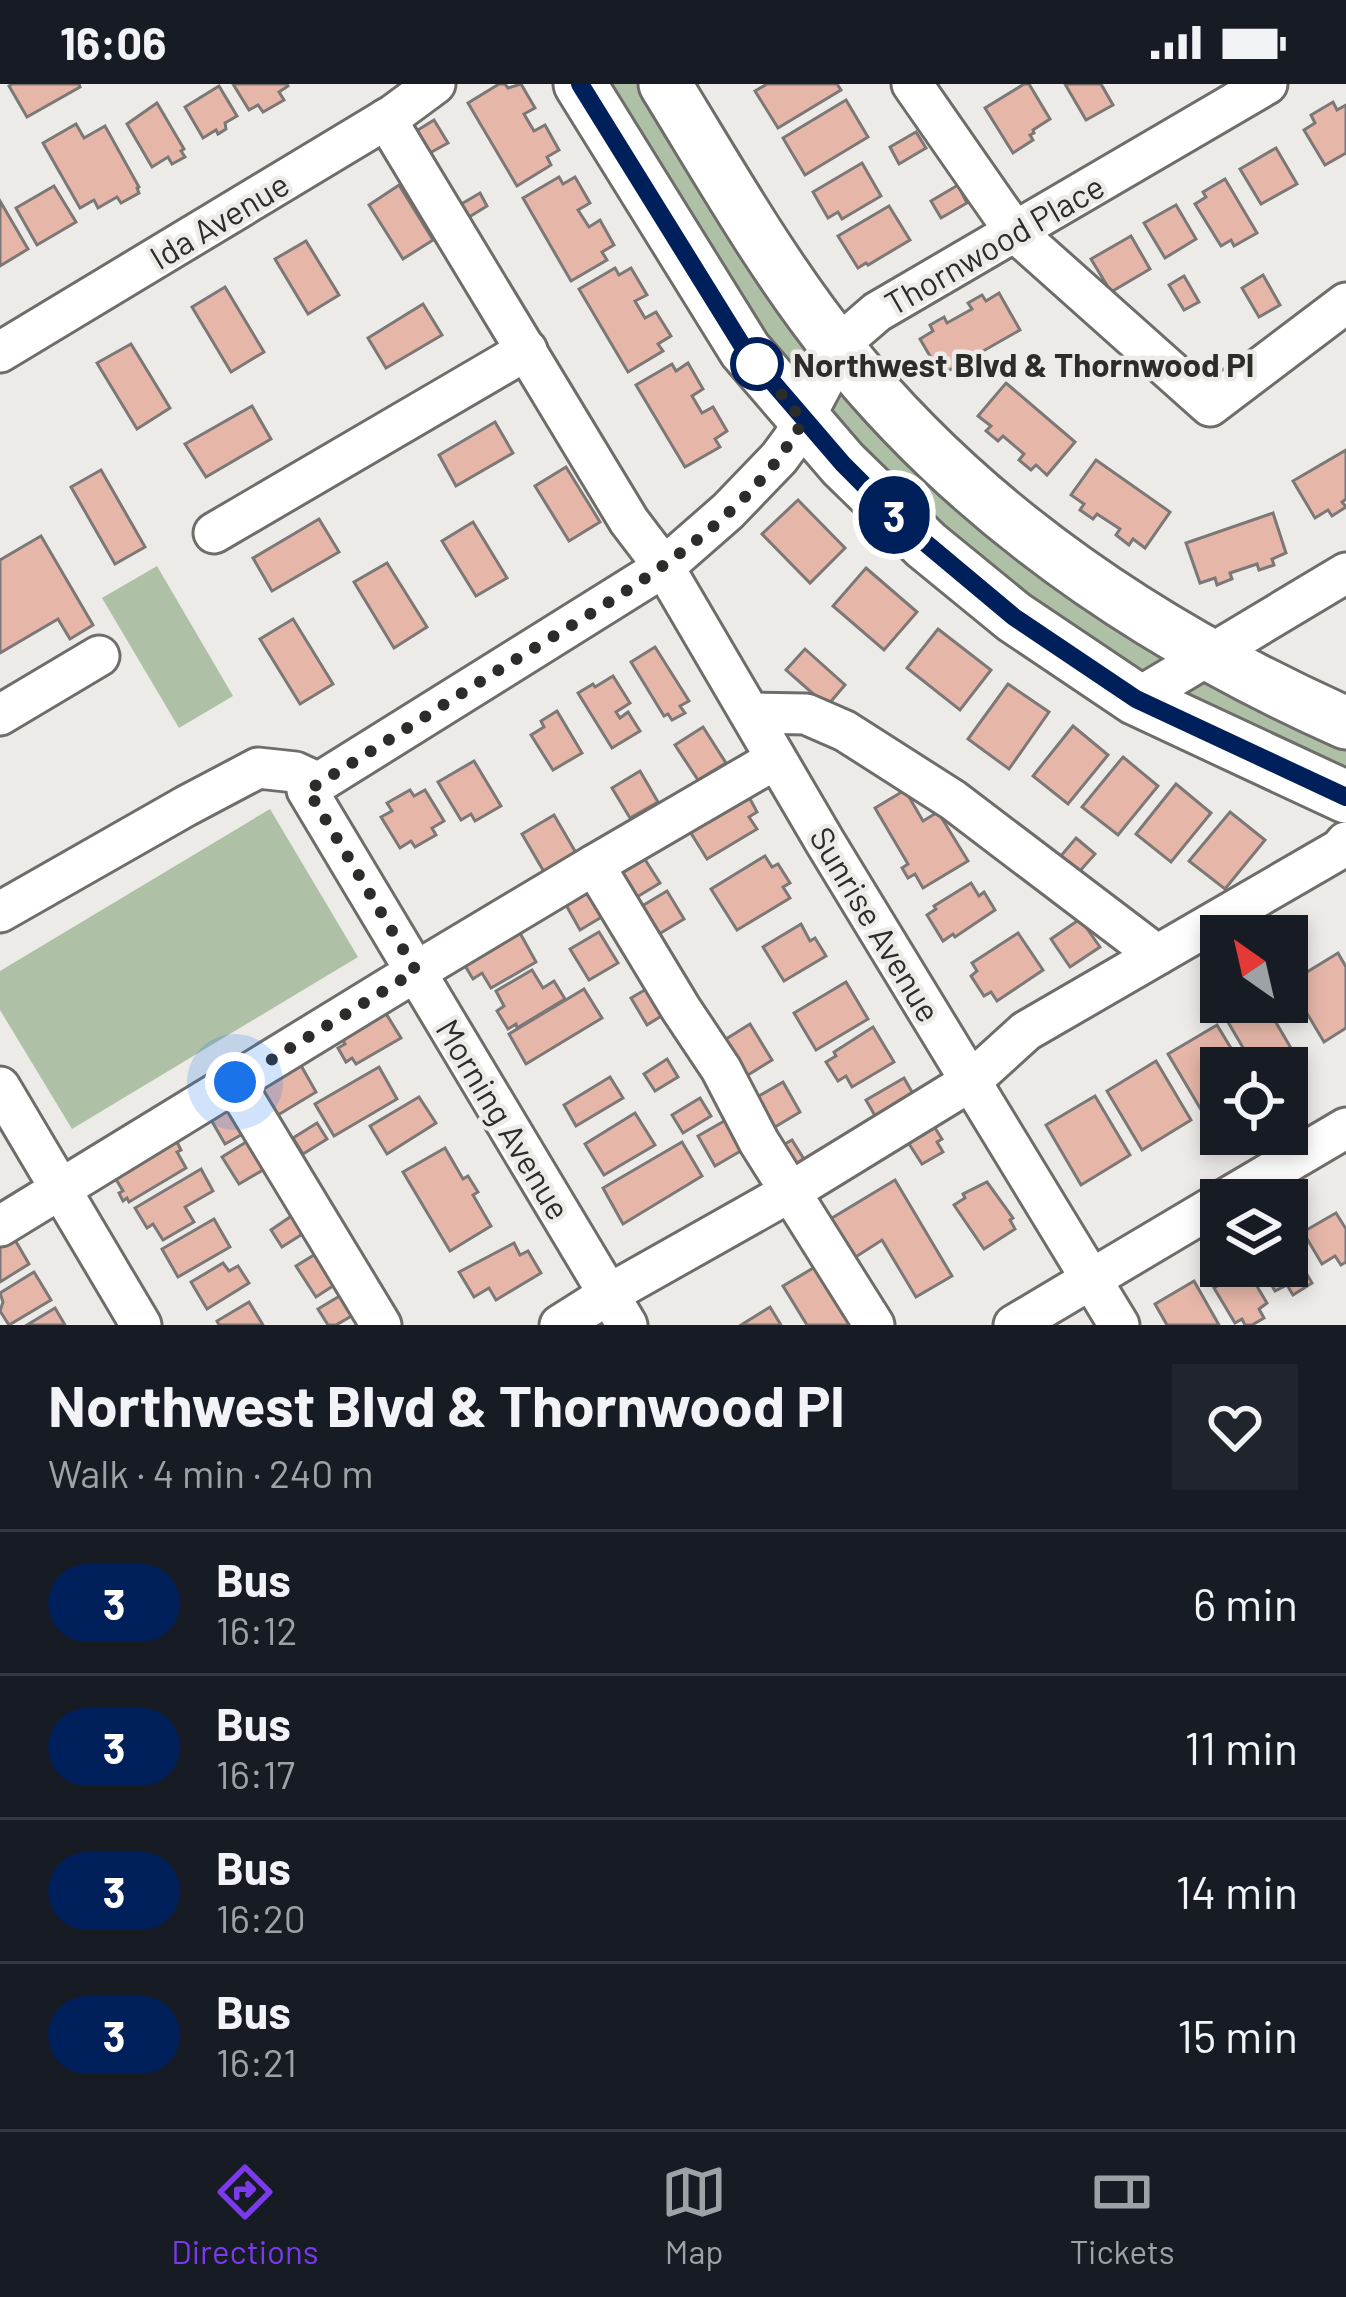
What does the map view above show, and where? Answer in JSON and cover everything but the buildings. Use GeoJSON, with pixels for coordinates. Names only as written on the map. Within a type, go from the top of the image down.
{"type":"FeatureCollection","features":[{"type":"Feature","properties":{"kind":"main road"},"geometry":{"type":"LineString","coordinates":[[580,84],[745,350],[803,421],[883,505],[1014,617],[1136,699],[1346,797]]}},
{"type":"Feature","properties":{"kind":"main road"},"geometry":{"type":"LineString","coordinates":[[665,84],[771,254],[840,351],[925,445],[1010,521],[1097,587],[1208,656],[1346,723]]}},
{"type":"Feature","properties":{"kind":"street","name":"Ida Avenue"},"geometry":{"type":"LineString","coordinates":[[0,352],[385,106],[435,84]]}},
{"type":"Feature","properties":{"kind":"street"},"geometry":{"type":"LineString","coordinates":[[912,84],[1015,232],[1210,406],[1346,303]]}},
{"type":"Feature","properties":{"kind":"street","name":"Thornwood Place"},"geometry":{"type":"LineString","coordinates":[[313,786],[664,567],[778,458],[840,351],[877,312],[1267,84]]}},
{"type":"Feature","properties":{"kind":"street","name":"Sunrise Avenue"},"geometry":{"type":"LineString","coordinates":[[385,106],[629,521],[664,567],[1119,1325]]}},
{"type":"Feature","properties":{"kind":"street"},"geometry":{"type":"LineString","coordinates":[[214,533],[527,350]]}},
{"type":"Feature","properties":{"kind":"street"},"geometry":{"type":"LineString","coordinates":[[1136,699],[1346,573]]}},
{"type":"Feature","properties":{"kind":"street"},"geometry":{"type":"LineString","coordinates":[[0,715],[99,656]]}},
{"type":"Feature","properties":{"kind":"street"},"geometry":{"type":"LineString","coordinates":[[749,713],[806,714],[845,730],[952,800],[1157,955]]}},
{"type":"Feature","properties":{"kind":"street"},"geometry":{"type":"LineString","coordinates":[[0,1226],[776,758]]}},
{"type":"Feature","properties":{"kind":"street"},"geometry":{"type":"LineString","coordinates":[[0,912],[258,768],[295,772],[313,786]]}},
{"type":"Feature","properties":{"kind":"street","name":"Morning Avenue"},"geometry":{"type":"LineString","coordinates":[[313,786],[416,971],[618,1309]]}},
{"type":"Feature","properties":{"kind":"street"},"geometry":{"type":"LineString","coordinates":[[560,1325],[618,1309],[790,1192],[971,1081],[1025,1031],[1346,842]]}},
{"type":"Feature","properties":{"kind":"street"},"geometry":{"type":"LineString","coordinates":[[594,866],[874,1325]]}},
{"type":"Feature","properties":{"kind":"street"},"geometry":{"type":"LineString","coordinates":[[235,1082],[381,1325]]}},
{"type":"Feature","properties":{"kind":"street"},"geometry":{"type":"LineString","coordinates":[[0,1087],[142,1325]]}},
{"type":"Feature","properties":{"kind":"street"},"geometry":{"type":"LineString","coordinates":[[1260,1179],[1346,1128]]}},
{"type":"Feature","properties":{"kind":"street"},"geometry":{"type":"LineString","coordinates":[[1014,1325],[1200,1215]]}},
{"type":"Feature","properties":{"kind":"green space"},"geometry":{"type":"Polygon","coordinates":[[[580,84],[665,84],[925,445],[1346,723],[1346,797],[1136,699],[883,505],[580,84]]]}},
{"type":"Feature","properties":{"kind":"green space"},"geometry":{"type":"Polygon","coordinates":[[[157,566],[233,696],[179,728],[102,598],[157,566]]]}},
{"type":"Feature","properties":{"kind":"green space"},"geometry":{"type":"Polygon","coordinates":[[[270,809],[358,957],[72,1129],[0,1010],[0,971],[270,809]]]}},
{"type":"Feature","properties":{"kind":"bus line","name":"3"},"geometry":{"type":"LineString","coordinates":[[580,84],[745,350],[803,421],[904,525],[1014,617],[1098,676],[1136,699],[1346,797]]}},
{"type":"Feature","properties":{"kind":"place","name":"Northwest Blvd & Thornwood Pl"},"geometry":{"type":"Point","coordinates":[757,364]}},
{"type":"Feature","properties":{"kind":"route"},"geometry":{"type":"LineString","coordinates":[[235,1082],[416,971],[308,790],[664,567],[728,512],[778,458],[803,421],[757,364]]}}]}
